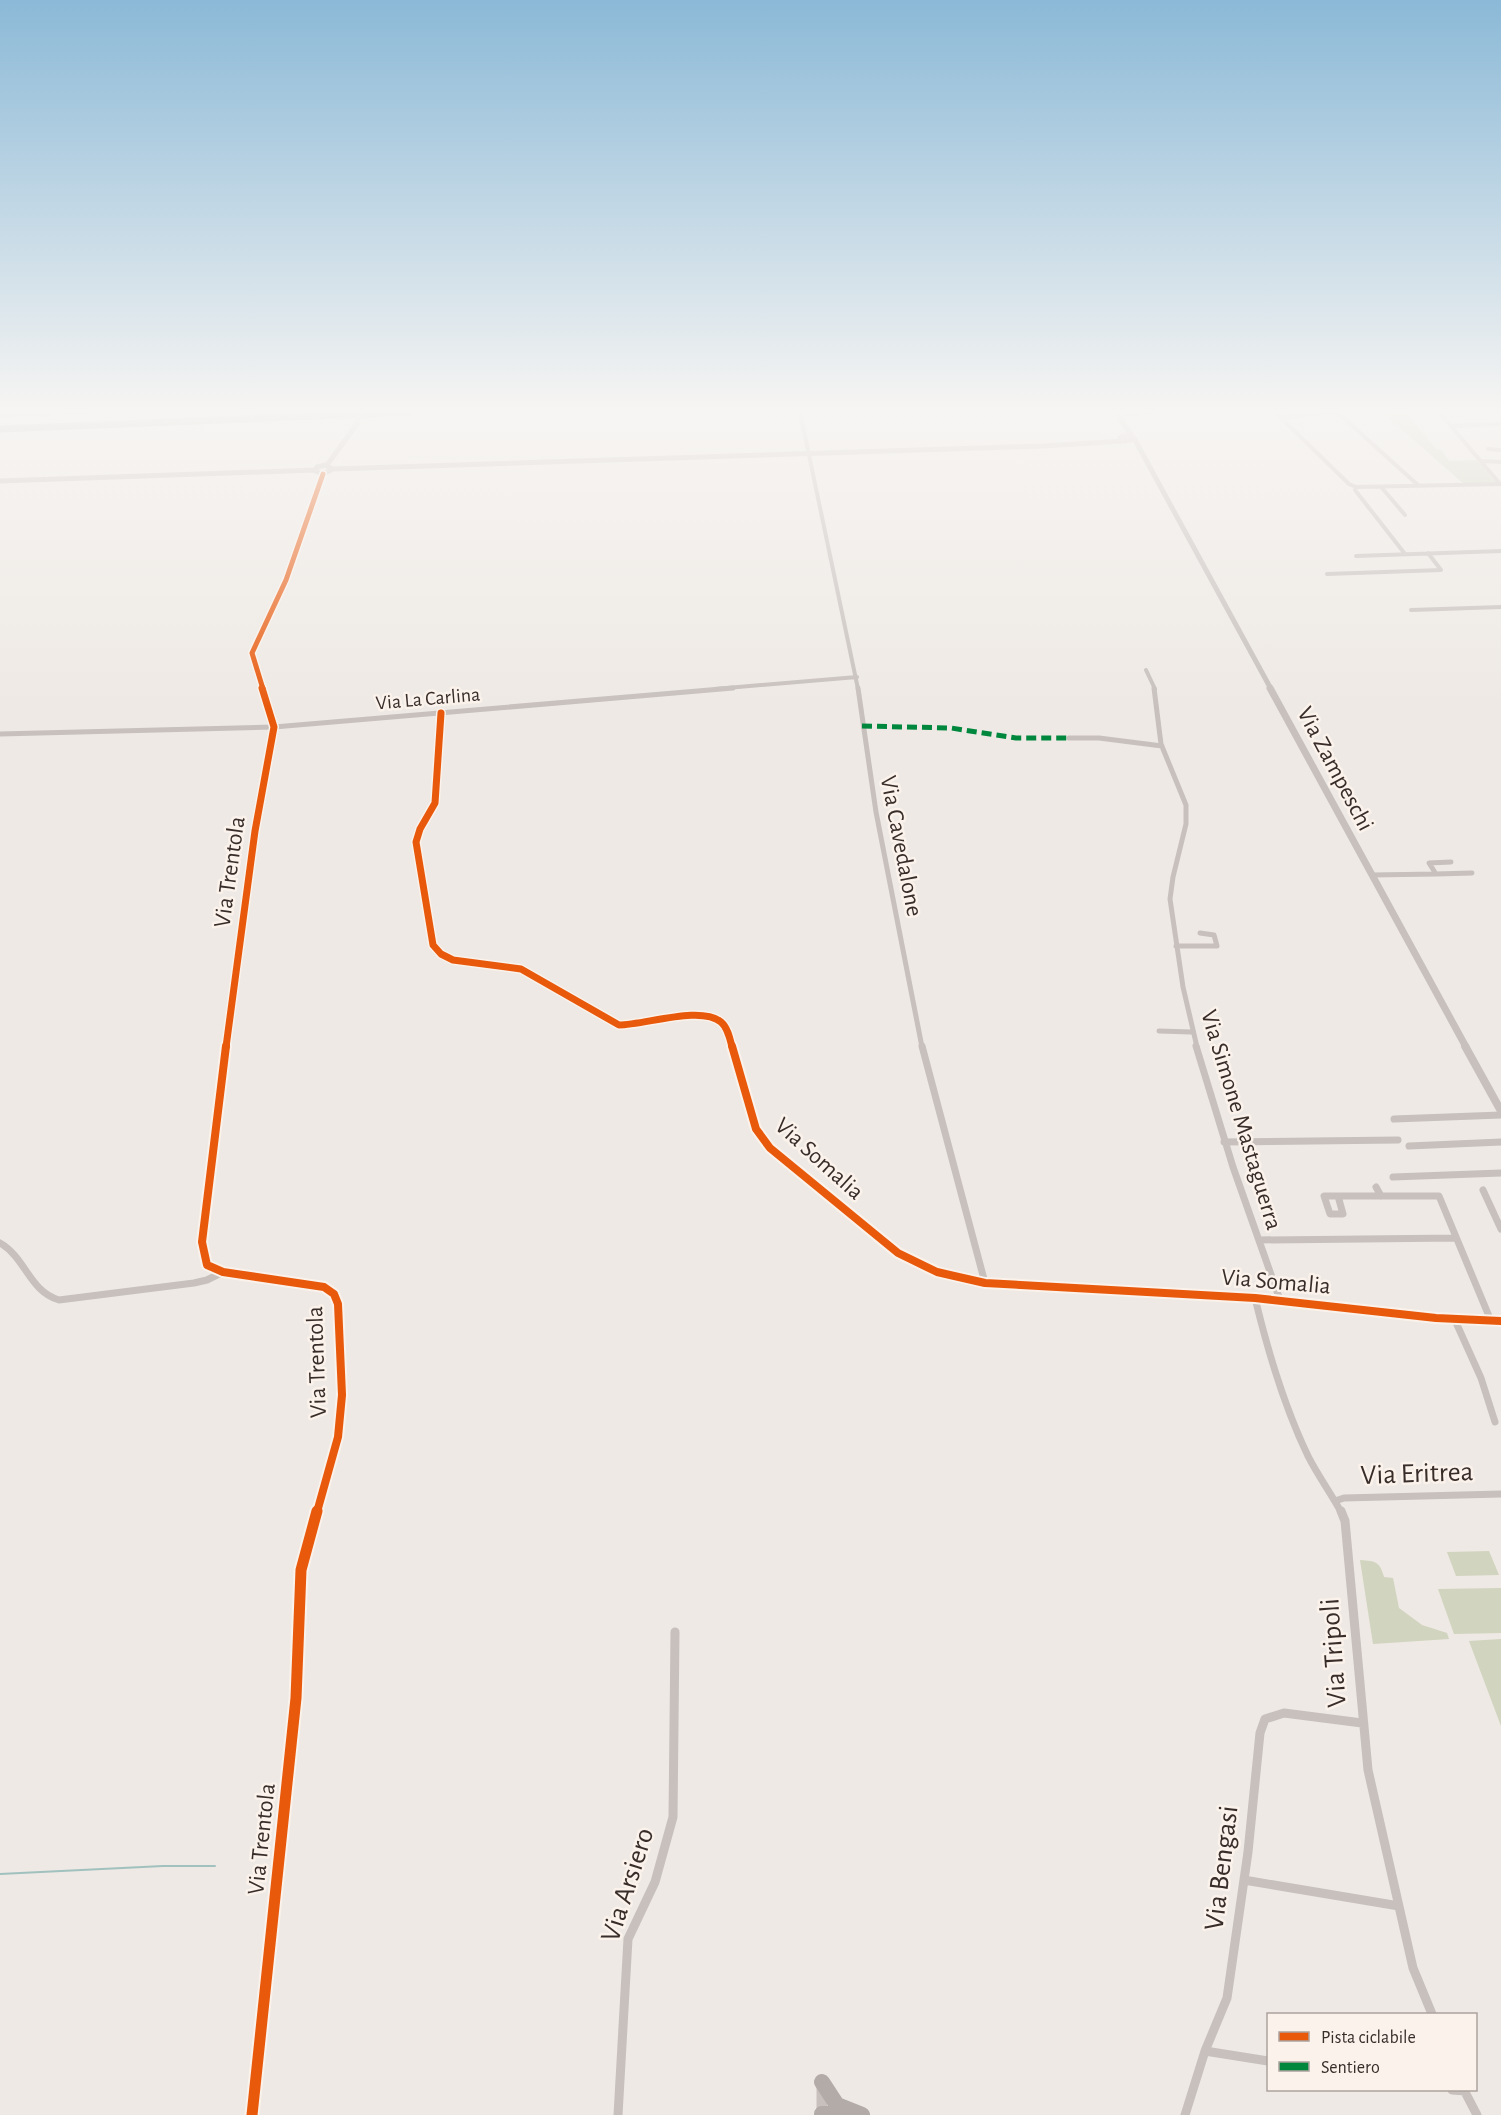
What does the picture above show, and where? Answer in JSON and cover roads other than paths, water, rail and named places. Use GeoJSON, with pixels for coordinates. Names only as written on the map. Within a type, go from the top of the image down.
{"type":"FeatureCollection","features":[{"type":"Feature","properties":{"kind":"highway"},"geometry":{"type":"LineString","coordinates":[[823,2080],[837,2105],[862,2115]]}},
{"type":"Feature","properties":{"kind":"highway"},"geometry":{"type":"LineString","coordinates":[[822,2114],[869,2115]]}},
{"type":"Feature","properties":{"kind":"street","name":"Via Trentola"},"geometry":{"type":"LineString","coordinates":[[252,2115],[296,1698],[301,1570],[338,1437],[342,1395],[338,1304],[334,1294],[324,1287],[223,1272],[207,1265],[202,1242],[253,842],[274,727],[253,659],[253,648],[286,580],[310,511]]}},
{"type":"Feature","properties":{"kind":"street","name":"Via Cavedalone"},"geometry":{"type":"LineString","coordinates":[[821,511],[830,563],[857,677],[862,726],[876,812],[916,1024],[985,1283]]}},
{"type":"Feature","properties":{"kind":"street","name":"Via Zampeschi"},"geometry":{"type":"LineString","coordinates":[[1169,511],[1501,1113]]}},
{"type":"Feature","properties":{"kind":"street"},"geometry":{"type":"LineString","coordinates":[[1371,511],[1405,554]]}},
{"type":"Feature","properties":{"kind":"street"},"geometry":{"type":"LineString","coordinates":[[1402,511],[1405,514]]}},
{"type":"Feature","properties":{"kind":"street"},"geometry":{"type":"LineString","coordinates":[[1356,556],[1501,551]]}},
{"type":"Feature","properties":{"kind":"street"},"geometry":{"type":"LineString","coordinates":[[1327,574],[1441,570],[1428,554]]}},
{"type":"Feature","properties":{"kind":"street"},"geometry":{"type":"LineString","coordinates":[[1411,610],[1501,607]]}},
{"type":"Feature","properties":{"kind":"street","name":"Via Simone Mastaguerra"},"geometry":{"type":"LineString","coordinates":[[1146,670],[1156,687],[1159,700],[1162,746],[1185,795],[1187,817],[1171,887],[1176,946],[1191,1032],[1224,1142],[1280,1300]]}},
{"type":"Feature","properties":{"kind":"street","name":"Via La Carlina"},"geometry":{"type":"LineString","coordinates":[[0,734],[274,727],[857,677]]}},
{"type":"Feature","properties":{"kind":"street","name":"Via Somalia"},"geometry":{"type":"LineString","coordinates":[[441,713],[435,803],[420,829],[416,842],[433,945],[441,954],[453,960],[521,969],[619,1025],[632,1027],[704,1014],[717,1019],[726,1027],[756,1129],[770,1148],[898,1253],[937,1272],[985,1283],[1255,1298],[1501,1321]]}},
{"type":"Feature","properties":{"kind":"street"},"geometry":{"type":"LineString","coordinates":[[1069,738],[1099,738],[1162,746]]}},
{"type":"Feature","properties":{"kind":"street"},"geometry":{"type":"LineString","coordinates":[[1436,874],[1429,863],[1451,862]]}},
{"type":"Feature","properties":{"kind":"street"},"geometry":{"type":"LineString","coordinates":[[1372,875],[1472,873]]}},
{"type":"Feature","properties":{"kind":"street"},"geometry":{"type":"LineString","coordinates":[[1176,946],[1217,946],[1214,934],[1200,933]]}},
{"type":"Feature","properties":{"kind":"street"},"geometry":{"type":"LineString","coordinates":[[1159,1031],[1191,1032]]}},
{"type":"Feature","properties":{"kind":"street"},"geometry":{"type":"LineString","coordinates":[[1394,1119],[1501,1113]]}},
{"type":"Feature","properties":{"kind":"street"},"geometry":{"type":"LineString","coordinates":[[1224,1142],[1398,1140]]}},
{"type":"Feature","properties":{"kind":"street"},"geometry":{"type":"LineString","coordinates":[[1409,1146],[1501,1142]]}},
{"type":"Feature","properties":{"kind":"street"},"geometry":{"type":"LineString","coordinates":[[1393,1177],[1501,1173]]}},
{"type":"Feature","properties":{"kind":"street"},"geometry":{"type":"LineString","coordinates":[[1376,1187],[1381,1196]]}},
{"type":"Feature","properties":{"kind":"street"},"geometry":{"type":"LineString","coordinates":[[1483,1190],[1501,1229]]}},
{"type":"Feature","properties":{"kind":"street"},"geometry":{"type":"LineString","coordinates":[[1338,1196],[1439,1197],[1491,1321]]}},
{"type":"Feature","properties":{"kind":"street"},"geometry":{"type":"LineString","coordinates":[[1259,1240],[1456,1238]]}},
{"type":"Feature","properties":{"kind":"street"},"geometry":{"type":"LineString","coordinates":[[0,1243],[14,1252],[38,1291],[50,1299],[59,1300],[194,1283],[207,1280],[223,1272]]}},
{"type":"Feature","properties":{"kind":"street","name":"Via Tripoli"},"geometry":{"type":"LineString","coordinates":[[1255,1298],[1264,1341],[1298,1432],[1309,1458],[1335,1501],[1347,1530],[1362,1724],[1368,1770],[1413,1968],[1432,2013]]}},
{"type":"Feature","properties":{"kind":"street"},"geometry":{"type":"LineString","coordinates":[[1454,1318],[1481,1378],[1495,1422]]}},
{"type":"Feature","properties":{"kind":"street","name":"Via Eritrea"},"geometry":{"type":"LineString","coordinates":[[1335,1501],[1344,1498],[1501,1494]]}},
{"type":"Feature","properties":{"kind":"street","name":"Via Arsiero"},"geometry":{"type":"LineString","coordinates":[[618,2115],[628,1939],[655,1882],[673,1817],[675,1632]]}},
{"type":"Feature","properties":{"kind":"street","name":"Via Bengasi"},"geometry":{"type":"LineString","coordinates":[[1185,2115],[1205,2051],[1227,1998],[1244,1880],[1260,1733],[1264,1719],[1284,1713],[1362,1724]]}},
{"type":"Feature","properties":{"kind":"street"},"geometry":{"type":"LineString","coordinates":[[1244,1880],[1399,1906]]}},
{"type":"Feature","properties":{"kind":"street"},"geometry":{"type":"LineString","coordinates":[[1205,2051],[1267,2061]]}},
{"type":"Feature","properties":{"kind":"street"},"geometry":{"type":"LineString","coordinates":[[822,2114],[823,2080]]}},
{"type":"Feature","properties":{"kind":"street"},"geometry":{"type":"LineString","coordinates":[[1465,2091],[1477,2115]]}},
{"type":"Feature","properties":{"kind":"waterway"},"geometry":{"type":"LineString","coordinates":[[0,1874],[163,1866],[215,1866]]}}]}
